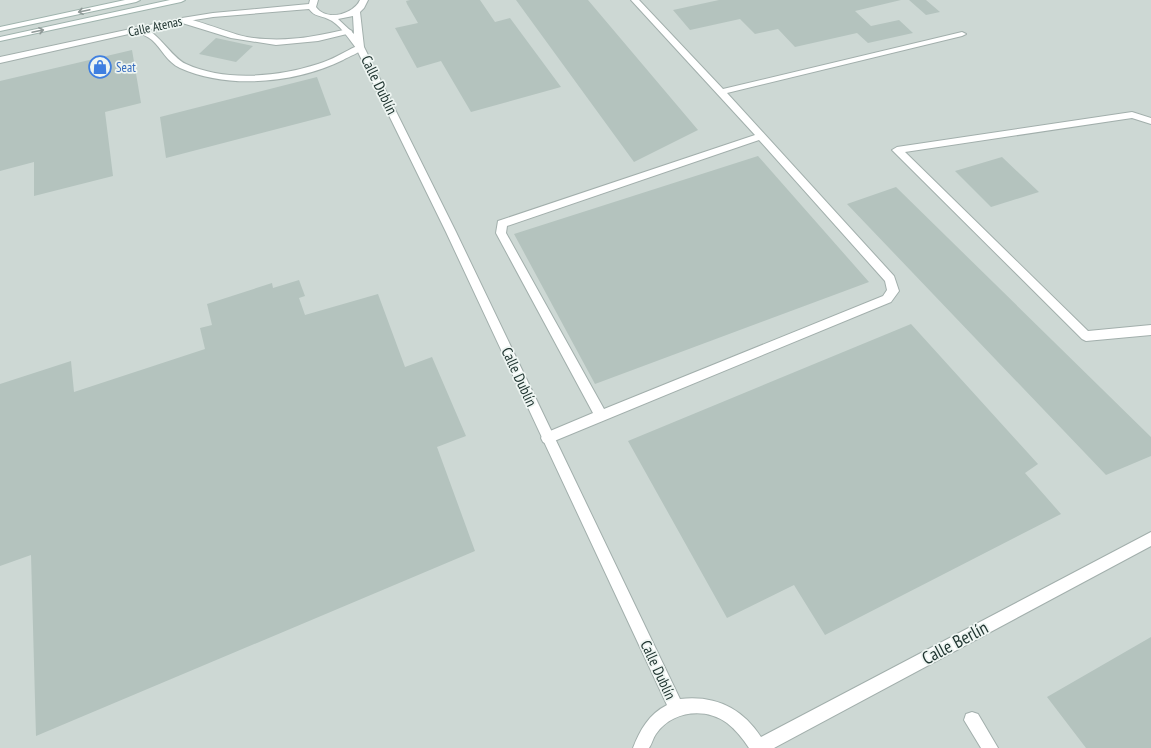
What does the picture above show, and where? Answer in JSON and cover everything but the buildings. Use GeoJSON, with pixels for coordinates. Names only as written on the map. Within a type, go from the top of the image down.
{"type":"FeatureCollection","features":[{"type":"Feature","properties":{"kind":"street"},"geometry":{"type":"LineString","coordinates":[[0,29],[136,0]]}},
{"type":"Feature","properties":{"kind":"street"},"geometry":{"type":"LineString","coordinates":[[100,8],[156,0]]}},
{"type":"Feature","properties":{"kind":"street"},"geometry":{"type":"LineString","coordinates":[[0,39],[181,0]]}},
{"type":"Feature","properties":{"kind":"street"},"geometry":{"type":"LineString","coordinates":[[547,438],[864,308],[887,298],[893,291],[890,279],[721,92],[635,0]]}},
{"type":"Feature","properties":{"kind":"street"},"geometry":{"type":"LineString","coordinates":[[331,17],[356,11],[365,1]]}},
{"type":"Feature","properties":{"kind":"street","name":"Calle Dublín"},"geometry":{"type":"LineString","coordinates":[[313,3],[313,10],[317,13],[331,17],[348,32],[360,48],[451,232],[547,438],[676,708]]}},
{"type":"Feature","properties":{"kind":"street","name":"Calle Atenas"},"geometry":{"type":"LineString","coordinates":[[0,60],[182,20],[313,3]]}},
{"type":"Feature","properties":{"kind":"street","name":"Calle Dublín"},"geometry":{"type":"LineString","coordinates":[[356,11],[360,48]]}},
{"type":"Feature","properties":{"kind":"street"},"geometry":{"type":"LineString","coordinates":[[182,20],[230,36],[269,43],[287,44],[304,42],[348,32]]}},
{"type":"Feature","properties":{"kind":"street"},"geometry":{"type":"LineString","coordinates":[[139,29],[155,39],[170,58],[183,66],[218,76],[233,78],[276,75],[306,70],[322,66],[360,48]]}},
{"type":"Feature","properties":{"kind":"street"},"geometry":{"type":"LineString","coordinates":[[721,92],[962,34]]}},
{"type":"Feature","properties":{"kind":"street"},"geometry":{"type":"LineString","coordinates":[[1151,121],[1132,115],[897,150],[1086,336],[1151,330]]}},
{"type":"Feature","properties":{"kind":"street"},"geometry":{"type":"LineString","coordinates":[[601,416],[501,233],[502,224],[761,136]]}},
{"type":"Feature","properties":{"kind":"street","name":"Calle Berlín"},"geometry":{"type":"LineString","coordinates":[[759,748],[1151,539]]}},
{"type":"Feature","properties":{"kind":"street"},"geometry":{"type":"LineString","coordinates":[[641,748],[645,738],[658,720],[676,708],[697,704],[718,708],[737,719],[753,735],[759,748]]}},
{"type":"Feature","properties":{"kind":"street"},"geometry":{"type":"LineString","coordinates":[[972,720],[990,748]]}},
{"type":"Feature","properties":{"kind":"shaded area"},"geometry":{"type":"Polygon","coordinates":[[[0,0],[1151,0],[1151,748],[0,748],[0,0]]]}},
{"type":"Feature","properties":{"kind":"place","name":"Seat"},"geometry":{"type":"Point","coordinates":[100,67]}}]}
